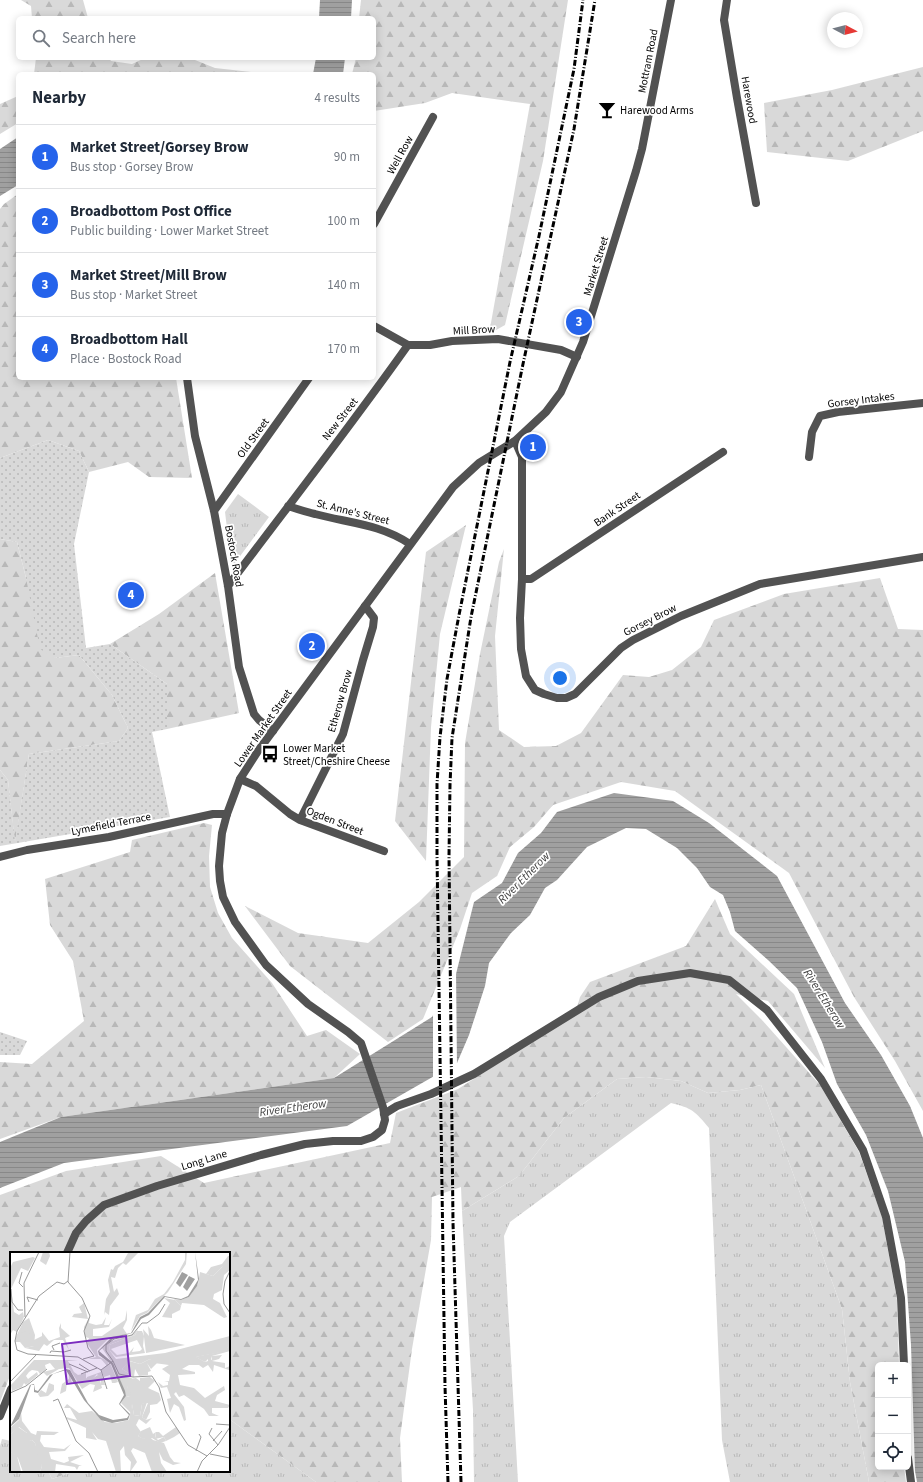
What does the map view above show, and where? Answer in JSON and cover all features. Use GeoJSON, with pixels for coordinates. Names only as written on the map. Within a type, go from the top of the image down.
{"type":"FeatureCollection","features":[{"type":"Feature","properties":{"kind":"street","name":"Mottram Road"},"geometry":{"type":"LineString","coordinates":[[642,149],[671,0]]}},
{"type":"Feature","properties":{"kind":"street","name":"Harewood"},"geometry":{"type":"LineString","coordinates":[[727,0],[724,20],[756,203]]}},
{"type":"Feature","properties":{"kind":"street","name":"Well Row"},"geometry":{"type":"LineString","coordinates":[[376,220],[434,117]]}},
{"type":"Feature","properties":{"kind":"street","name":"Market Street"},"geometry":{"type":"LineString","coordinates":[[515,441],[546,412],[561,392],[577,357],[613,248],[642,149]]}},
{"type":"Feature","properties":{"kind":"street","name":"Mill Brow"},"geometry":{"type":"LineString","coordinates":[[376,327],[408,345],[430,345],[452,341],[498,339],[561,350],[577,357]]}},
{"type":"Feature","properties":{"kind":"street","name":"New Street"},"geometry":{"type":"LineString","coordinates":[[228,586],[365,406],[408,345]]}},
{"type":"Feature","properties":{"kind":"street","name":"Bostock Road"},"geometry":{"type":"LineString","coordinates":[[187,380],[195,436],[214,511],[228,586],[241,674],[254,714],[272,731]]}},
{"type":"Feature","properties":{"kind":"street","name":"Old Street"},"geometry":{"type":"LineString","coordinates":[[214,511],[308,380]]}},
{"type":"Feature","properties":{"kind":"street","name":"Gorsey Intakes"},"geometry":{"type":"LineString","coordinates":[[809,457],[812,432],[820,416],[838,412],[923,403]]}},
{"type":"Feature","properties":{"kind":"street","name":"Lower Market Street"},"geometry":{"type":"LineString","coordinates":[[384,1110],[362,1047],[357,1039],[308,1004],[281,980],[262,960],[234,922],[228,909],[220,881],[220,849],[226,814],[240,779],[248,765],[454,486],[479,463],[515,441]]}},
{"type":"Feature","properties":{"kind":"street","name":"Gorsey Brow"},"geometry":{"type":"LineString","coordinates":[[515,441],[522,457],[521,649],[526,676],[535,690],[557,698],[566,698],[575,694],[621,648],[633,640],[682,616],[760,584],[923,558]]}},
{"type":"Feature","properties":{"kind":"street","name":"Bank Street"},"geometry":{"type":"LineString","coordinates":[[522,579],[530,579],[723,452]]}},
{"type":"Feature","properties":{"kind":"street","name":"St. Anne's Street"},"geometry":{"type":"LineString","coordinates":[[288,506],[314,514],[379,528],[396,535],[410,544]]}},
{"type":"Feature","properties":{"kind":"street","name":"Etherow Brow"},"geometry":{"type":"LineString","coordinates":[[300,820],[343,734],[363,660],[374,627],[374,618],[365,606]]}},
{"type":"Feature","properties":{"kind":"street","name":"Ogden Street"},"geometry":{"type":"LineString","coordinates":[[240,779],[256,786],[290,814],[300,820],[384,851]]}},
{"type":"Feature","properties":{"kind":"street","name":"Lymefield Terrace"},"geometry":{"type":"LineString","coordinates":[[0,857],[27,850],[109,837],[212,814],[226,814]]}},
{"type":"Feature","properties":{"kind":"street"},"geometry":{"type":"LineString","coordinates":[[384,1110],[431,1094],[474,1074],[599,997],[638,982],[690,973],[728,980],[767,1010],[821,1079],[863,1150],[887,1224],[901,1298],[904,1362]]}},
{"type":"Feature","properties":{"kind":"street","name":"Long Lane"},"geometry":{"type":"LineString","coordinates":[[67,1252],[76,1233],[104,1204],[261,1155],[305,1144],[333,1141],[361,1141],[373,1137],[382,1130],[385,1120],[384,1110]]}},
{"type":"Feature","properties":{"kind":"street"},"geometry":{"type":"LineString","coordinates":[[0,1416],[10,1391]]}},
{"type":"Feature","properties":{"kind":"street"},"geometry":{"type":"LineString","coordinates":[[909,1470],[910,1482]]}},
{"type":"Feature","properties":{"kind":"green space"},"geometry":{"type":"Polygon","coordinates":[[[21,0],[83,0],[87,16],[32,16],[31,6],[21,0]]]}},
{"type":"Feature","properties":{"kind":"green space"},"geometry":{"type":"Polygon","coordinates":[[[361,0],[568,0],[543,161],[505,325],[489,334],[530,104],[452,93],[425,103],[376,111],[376,72],[352,72],[356,60],[376,60],[376,16],[359,16],[361,0]]]}},
{"type":"Feature","properties":{"kind":"green space"},"geometry":{"type":"Polygon","coordinates":[[[36,60],[110,60],[132,64],[141,60],[195,60],[215,68],[251,72],[34,72],[36,60]]]}},
{"type":"Feature","properties":{"kind":"green space"},"geometry":{"type":"Polygon","coordinates":[[[923,67],[923,131],[848,161],[767,152],[764,103],[832,90],[923,67]]]}},
{"type":"Feature","properties":{"kind":"green space"},"geometry":{"type":"Polygon","coordinates":[[[16,97],[16,124],[0,134],[0,104],[16,97]]]}},
{"type":"Feature","properties":{"kind":"green space"},"geometry":{"type":"Polygon","coordinates":[[[16,195],[16,380],[176,380],[192,478],[149,477],[128,462],[89,472],[79,451],[48,440],[0,458],[0,209],[4,204],[16,195]]]}},
{"type":"Feature","properties":{"kind":"green space"},"geometry":{"type":"Polygon","coordinates":[[[48,440],[79,451],[89,472],[74,544],[86,648],[110,644],[167,684],[167,729],[152,732],[170,817],[0,846],[0,770],[8,780],[15,841],[29,754],[119,741],[128,728],[112,695],[79,655],[55,658],[40,649],[26,578],[17,542],[0,539],[0,458],[48,440]]]}},
{"type":"Feature","properties":{"kind":"green space"},"geometry":{"type":"Polygon","coordinates":[[[238,494],[269,517],[235,563],[233,563],[231,561],[225,512],[238,494]]]}},
{"type":"Feature","properties":{"kind":"green space"},"geometry":{"type":"Polygon","coordinates":[[[466,525],[440,634],[431,727],[426,861],[395,821],[426,552],[466,525]]]}},
{"type":"Feature","properties":{"kind":"green space"},"geometry":{"type":"Polygon","coordinates":[[[0,539],[17,542],[26,578],[55,658],[79,655],[112,695],[128,728],[119,741],[29,754],[15,843],[8,780],[0,770],[0,539]]]}},
{"type":"Feature","properties":{"kind":"green space"},"geometry":{"type":"Polygon","coordinates":[[[504,549],[495,636],[499,730],[524,747],[556,746],[581,733],[623,675],[649,677],[672,670],[701,647],[714,620],[784,594],[880,578],[898,629],[923,630],[923,1111],[895,1061],[854,997],[789,873],[675,791],[621,782],[553,805],[534,827],[510,847],[497,876],[472,893],[460,929],[423,1019],[388,1042],[290,966],[245,906],[298,933],[368,943],[419,902],[464,857],[465,743],[480,654],[499,562],[504,549]]]}},
{"type":"Feature","properties":{"kind":"green space"},"geometry":{"type":"Polygon","coordinates":[[[215,573],[239,713],[167,729],[167,684],[110,644],[159,614],[215,573]]]}},
{"type":"Feature","properties":{"kind":"green space"},"geometry":{"type":"Polygon","coordinates":[[[204,823],[212,825],[209,856],[210,887],[218,913],[232,938],[272,983],[307,1036],[326,1030],[360,1054],[334,1078],[61,1117],[0,1139],[0,1062],[32,1064],[84,1021],[73,961],[50,925],[45,879],[130,852],[132,840],[204,823]]]}},
{"type":"Feature","properties":{"kind":"green space"},"geometry":{"type":"Polygon","coordinates":[[[715,899],[730,934],[794,994],[825,1068],[768,1001],[736,994],[761,1019],[820,1085],[859,1152],[882,1217],[897,1300],[899,1362],[875,1362],[875,1470],[904,1470],[906,1482],[869,1482],[850,1382],[842,1309],[761,1085],[740,1090],[708,1093],[681,1081],[646,1077],[617,1079],[564,1118],[519,1176],[462,1211],[461,1187],[432,1197],[431,1240],[412,1349],[400,1438],[402,1482],[316,1482],[230,1418],[230,1252],[10,1252],[10,1376],[0,1402],[0,1195],[66,1171],[161,1156],[204,1183],[390,1143],[396,1113],[458,1089],[575,1014],[580,997],[590,982],[686,946],[715,899]]]}},
{"type":"Feature","properties":{"kind":"green space"},"geometry":{"type":"Polygon","coordinates":[[[0,1032],[27,1041],[20,1055],[0,1055],[0,1032]]]}},
{"type":"Feature","properties":{"kind":"green space"},"geometry":{"type":"Polygon","coordinates":[[[646,1077],[681,1081],[708,1093],[740,1090],[761,1085],[842,1309],[850,1382],[869,1482],[730,1482],[722,1440],[709,1128],[693,1111],[671,1103],[510,1222],[504,1236],[518,1482],[474,1482],[473,1410],[462,1211],[519,1176],[564,1118],[617,1079],[646,1077]]]}},
{"type":"Feature","properties":{"kind":"green space"},"geometry":{"type":"Polygon","coordinates":[[[230,1418],[316,1482],[0,1482],[0,1446],[2,1439],[10,1441],[10,1472],[48,1472],[52,1479],[71,1472],[230,1472],[230,1418]]]}},
{"type":"Feature","properties":{"kind":"green space"},"geometry":{"type":"Polygon","coordinates":[[[48,1472],[71,1472],[52,1479],[48,1472]]]}},
{"type":"Feature","properties":{"kind":"water"},"geometry":{"type":"Polygon","coordinates":[[[320,0],[352,0],[351,16],[319,16],[320,0]]]}},
{"type":"Feature","properties":{"kind":"water"},"geometry":{"type":"Polygon","coordinates":[[[316,60],[345,60],[343,72],[313,72],[316,60]]]}},
{"type":"Feature","properties":{"kind":"water"},"geometry":{"type":"Polygon","coordinates":[[[16,138],[16,186],[0,196],[0,149],[16,138]]]}},
{"type":"Feature","properties":{"kind":"water","name":"River Etherow"},"geometry":{"type":"Polygon","coordinates":[[[614,793],[673,801],[709,823],[777,876],[845,1003],[881,1055],[910,1106],[923,1138],[923,1482],[917,1482],[915,1471],[911,1345],[905,1262],[888,1191],[866,1135],[837,1084],[822,1042],[797,988],[735,931],[730,912],[723,895],[710,887],[697,868],[677,848],[646,829],[626,828],[587,847],[557,880],[545,888],[530,915],[511,933],[489,963],[485,986],[469,1035],[457,1063],[347,1126],[64,1163],[0,1188],[0,1142],[61,1117],[334,1078],[432,1017],[455,978],[474,902],[502,883],[518,853],[541,833],[557,812],[614,793]]]}},
{"type":"Feature","properties":{"kind":"pier"},"geometry":{"type":"Polygon","coordinates":[[[456,968],[457,1066],[433,1079],[433,1012],[454,977],[456,968]]]}},
{"type":"Feature","properties":{"kind":"railway"},"geometry":{"type":"LineString","coordinates":[[448,1482],[445,1386],[437,856],[437,784],[440,737],[447,679],[459,615],[510,362],[539,236],[574,69],[583,0]]}},
{"type":"Feature","properties":{"kind":"railway"},"geometry":{"type":"LineString","coordinates":[[461,1482],[453,1223],[449,856],[452,738],[471,617],[523,364],[574,129],[595,0]]}},
{"type":"Feature","properties":{"kind":"place","name":"Harewood Arms"},"geometry":{"type":"Point","coordinates":[607,110]}},
{"type":"Feature","properties":{"kind":"place","name":"Market Street/Mill Brow"},"geometry":{"type":"Point","coordinates":[579,322]}},
{"type":"Feature","properties":{"kind":"place","name":"Market Street/Gorsey Brow"},"geometry":{"type":"Point","coordinates":[533,447]}},
{"type":"Feature","properties":{"kind":"place","name":"Broadbottom Hall"},"geometry":{"type":"Point","coordinates":[131,595]}},
{"type":"Feature","properties":{"kind":"place","name":"Broadbottom Post Office"},"geometry":{"type":"Point","coordinates":[312,646]}},
{"type":"Feature","properties":{"kind":"place","name":"Lower Market Street/Cheshire Cheese"},"geometry":{"type":"Point","coordinates":[270,754]}}]}
